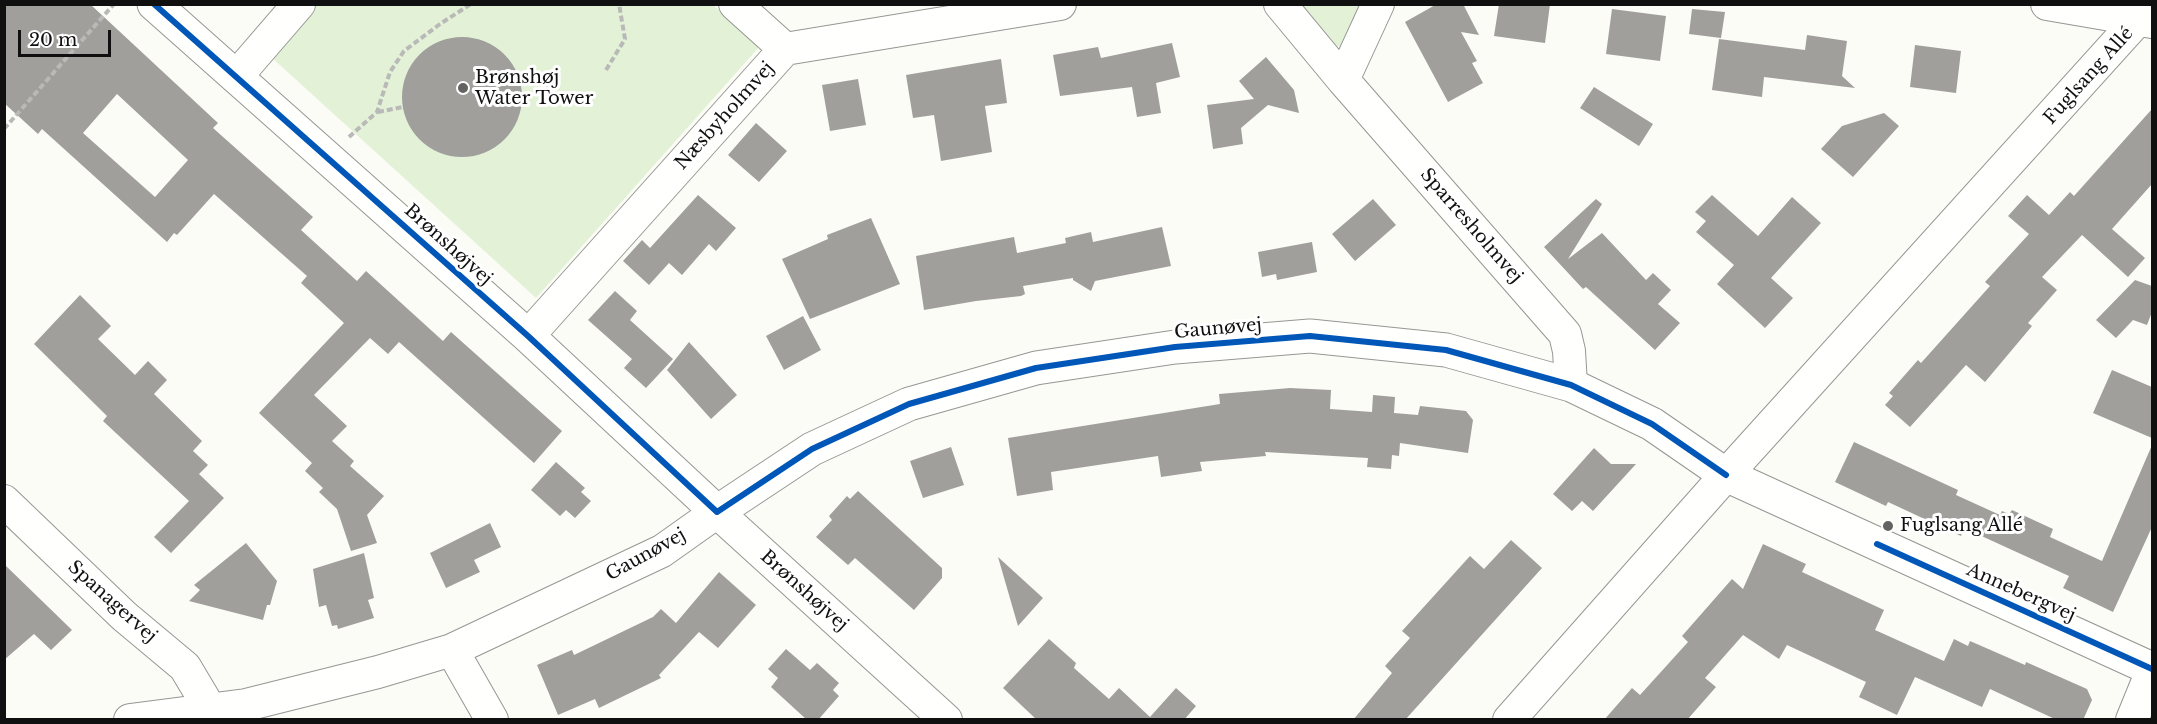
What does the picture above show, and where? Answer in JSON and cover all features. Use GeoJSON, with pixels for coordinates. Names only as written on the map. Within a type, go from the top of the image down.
{"type":"FeatureCollection","features":[{"type":"Feature","properties":{"kind":"street","name":"Brønshøjvej"},"geometry":{"type":"LineString","coordinates":[[154,4],[528,336],[946,720]]}},
{"type":"Feature","properties":{"kind":"street"},"geometry":{"type":"LineString","coordinates":[[236,77],[299,4]]}},
{"type":"Feature","properties":{"kind":"street"},"geometry":{"type":"LineString","coordinates":[[735,4],[785,49]]}},
{"type":"Feature","properties":{"kind":"street","name":"Næsbyholmvej"},"geometry":{"type":"LineString","coordinates":[[528,336],[785,49],[1060,4]]}},
{"type":"Feature","properties":{"kind":"street","name":"Sparresholmvej"},"geometry":{"type":"LineString","coordinates":[[1280,4],[1342,80],[1564,334],[1569,351],[1570,385]]}},
{"type":"Feature","properties":{"kind":"street"},"geometry":{"type":"LineString","coordinates":[[1342,80],[1378,4]]}},
{"type":"Feature","properties":{"kind":"street"},"geometry":{"type":"LineString","coordinates":[[2047,4],[2148,16]]}},
{"type":"Feature","properties":{"kind":"street","name":"Fuglsang Allé"},"geometry":{"type":"LineString","coordinates":[[1509,720],[1726,475],[2148,16]]}},
{"type":"Feature","properties":{"kind":"street","name":"Gaunøvej"},"geometry":{"type":"LineString","coordinates":[[130,720],[246,705],[378,672],[452,650],[662,551],[812,449],[909,404],[1036,368],[1175,347],[1310,336],[1446,350],[1570,385],[1652,424],[1726,475]]}},
{"type":"Feature","properties":{"kind":"street","name":"Annebergvej"},"geometry":{"type":"LineString","coordinates":[[1726,475],[2152,670]]}},
{"type":"Feature","properties":{"kind":"street","name":"Spanagervej"},"geometry":{"type":"LineString","coordinates":[[4,501],[124,616],[185,667],[210,710]]}},
{"type":"Feature","properties":{"kind":"street"},"geometry":{"type":"LineString","coordinates":[[452,650],[492,720]]}},
{"type":"Feature","properties":{"kind":"street"},"geometry":{"type":"LineString","coordinates":[[2132,720],[2152,670]]}},
{"type":"Feature","properties":{"kind":"path"},"geometry":{"type":"LineString","coordinates":[[4,129],[114,4]]}},
{"type":"Feature","properties":{"kind":"path"},"geometry":{"type":"LineString","coordinates":[[327,158],[377,112],[390,72],[404,51],[471,4]]}},
{"type":"Feature","properties":{"kind":"path"},"geometry":{"type":"LineString","coordinates":[[606,70],[626,39],[619,4]]}},
{"type":"Feature","properties":{"kind":"path"},"geometry":{"type":"LineString","coordinates":[[377,112],[403,107]]}},
{"type":"Feature","properties":{"kind":"green space"},"geometry":{"type":"Polygon","coordinates":[[[318,4],[713,5],[760,46],[536,298],[271,57],[318,4]]]}},
{"type":"Feature","properties":{"kind":"green space"},"geometry":{"type":"Polygon","coordinates":[[[1297,5],[1365,5],[1343,48],[1334,45],[1297,5]]]}},
{"type":"Feature","properties":{"kind":"building"},"geometry":{"type":"Polygon","coordinates":[[[4,4],[90,4],[218,123],[213,128],[313,217],[301,230],[357,281],[366,271],[443,341],[451,332],[562,431],[534,463],[399,342],[388,354],[370,338],[314,395],[347,426],[332,441],[354,461],[350,466],[384,496],[367,515],[377,543],[351,551],[337,509],[319,492],[323,488],[305,471],[312,463],[259,413],[344,323],[301,283],[307,276],[214,194],[177,235],[174,233],[167,242],[42,129],[38,134],[4,103],[4,4]],[[117,94],[83,133],[155,197],[188,160],[117,94]]]}},
{"type":"Feature","properties":{"kind":"building"},"geometry":{"type":"Polygon","coordinates":[[[1437,4],[1463,4],[1479,35],[1461,32],[1477,61],[1472,63],[1483,83],[1448,102],[1405,22],[1437,4]]]}},
{"type":"Feature","properties":{"kind":"building"},"geometry":{"type":"Polygon","coordinates":[[[1499,4],[1550,4],[1545,43],[1494,36],[1499,4]]]}},
{"type":"Feature","properties":{"kind":"building"},"geometry":{"type":"Polygon","coordinates":[[[1612,9],[1666,16],[1660,61],[1606,54],[1612,9]]]}},
{"type":"Feature","properties":{"kind":"building"},"geometry":{"type":"Polygon","coordinates":[[[1692,9],[1725,12],[1721,38],[1689,34],[1692,9]]]}},
{"type":"Feature","properties":{"kind":"building"},"geometry":{"type":"Polygon","coordinates":[[[1807,35],[1847,41],[1842,76],[1855,88],[1764,77],[1762,97],[1712,90],[1719,39],[1805,50],[1807,35]]]}},
{"type":"Feature","properties":{"kind":"building","name":"Brønshøj Water Tower"},"geometry":{"type":"Polygon","coordinates":[[[462,37],[485,41],[505,54],[518,74],[522,97],[518,120],[505,140],[485,153],[462,157],[439,153],[419,140],[406,120],[402,97],[406,74],[419,54],[439,41],[462,37]]]}},
{"type":"Feature","properties":{"kind":"building"},"geometry":{"type":"Polygon","coordinates":[[[1172,43],[1180,77],[1156,83],[1161,113],[1137,117],[1132,87],[1060,96],[1053,55],[1098,47],[1101,58],[1172,43]]]}},
{"type":"Feature","properties":{"kind":"building"},"geometry":{"type":"Polygon","coordinates":[[[1915,45],[1961,51],[1956,93],[1910,87],[1915,45]]]}},
{"type":"Feature","properties":{"kind":"building"},"geometry":{"type":"Polygon","coordinates":[[[1266,57],[1294,90],[1299,113],[1268,105],[1241,128],[1243,144],[1213,149],[1207,105],[1254,99],[1239,81],[1266,57]]]}},
{"type":"Feature","properties":{"kind":"building"},"geometry":{"type":"Polygon","coordinates":[[[1001,59],[1007,103],[985,106],[992,152],[941,161],[934,115],[913,118],[906,75],[1001,59]]]}},
{"type":"Feature","properties":{"kind":"building"},"geometry":{"type":"Polygon","coordinates":[[[858,79],[866,125],[830,131],[822,85],[858,79]]]}},
{"type":"Feature","properties":{"kind":"building"},"geometry":{"type":"Polygon","coordinates":[[[1594,87],[1653,124],[1639,146],[1580,108],[1594,87]]]}},
{"type":"Feature","properties":{"kind":"building"},"geometry":{"type":"Polygon","coordinates":[[[2152,109],[2152,184],[2112,229],[2145,258],[2128,277],[2082,235],[2042,277],[2057,290],[2028,323],[2032,326],[1985,382],[1966,365],[1910,427],[1885,405],[1893,396],[1889,393],[1918,360],[1921,363],[1990,286],[1985,282],[2029,234],[2008,216],[2027,195],[2049,215],[2070,192],[2074,196],[2152,109]]]}},
{"type":"Feature","properties":{"kind":"building"},"geometry":{"type":"Polygon","coordinates":[[[1884,113],[1899,126],[1853,177],[1821,149],[1842,126],[1884,113]]]}},
{"type":"Feature","properties":{"kind":"building"},"geometry":{"type":"Polygon","coordinates":[[[756,123],[787,151],[759,182],[728,155],[756,123]]]}},
{"type":"Feature","properties":{"kind":"building"},"geometry":{"type":"Polygon","coordinates":[[[698,195],[736,228],[716,251],[709,244],[682,275],[669,263],[649,285],[623,261],[642,240],[650,248],[698,195]]]}},
{"type":"Feature","properties":{"kind":"building"},"geometry":{"type":"Polygon","coordinates":[[[1712,195],[1758,236],[1792,197],[1821,223],[1771,278],[1793,298],[1765,328],[1717,284],[1734,265],[1696,232],[1706,221],[1695,212],[1712,195]]]}},
{"type":"Feature","properties":{"kind":"building"},"geometry":{"type":"Polygon","coordinates":[[[1373,199],[1396,225],[1355,261],[1332,234],[1373,199]]]}},
{"type":"Feature","properties":{"kind":"building"},"geometry":{"type":"Polygon","coordinates":[[[1596,199],[1602,204],[1568,259],[1602,233],[1646,280],[1653,273],[1671,290],[1658,304],[1680,323],[1655,350],[1586,287],[1583,289],[1544,247],[1596,199]]]}},
{"type":"Feature","properties":{"kind":"building"},"geometry":{"type":"Polygon","coordinates":[[[871,218],[900,284],[810,319],[782,259],[828,239],[827,235],[871,218]]]}},
{"type":"Feature","properties":{"kind":"building"},"geometry":{"type":"Polygon","coordinates":[[[1162,227],[1171,266],[1095,281],[1091,291],[1073,278],[1023,286],[1025,294],[1021,296],[924,310],[916,256],[1014,237],[1017,253],[1066,243],[1065,238],[1091,232],[1093,242],[1162,227]]]}},
{"type":"Feature","properties":{"kind":"building"},"geometry":{"type":"Polygon","coordinates":[[[1312,242],[1317,272],[1277,280],[1276,274],[1262,277],[1258,252],[1312,242]]]}},
{"type":"Feature","properties":{"kind":"building"},"geometry":{"type":"Polygon","coordinates":[[[2135,280],[2152,286],[2152,312],[2147,325],[2133,320],[2116,338],[2096,320],[2135,280]]]}},
{"type":"Feature","properties":{"kind":"building"},"geometry":{"type":"Polygon","coordinates":[[[615,291],[637,311],[630,320],[673,359],[646,388],[624,368],[632,359],[588,320],[615,291]]]}},
{"type":"Feature","properties":{"kind":"building"},"geometry":{"type":"Polygon","coordinates":[[[80,295],[111,326],[98,339],[135,375],[148,361],[167,380],[154,394],[202,441],[193,451],[208,465],[199,474],[224,498],[171,553],[154,537],[189,501],[103,421],[107,416],[34,344],[80,295]]]}},
{"type":"Feature","properties":{"kind":"building"},"geometry":{"type":"Polygon","coordinates":[[[803,316],[821,350],[784,370],[766,336],[803,316]]]}},
{"type":"Feature","properties":{"kind":"building"},"geometry":{"type":"Polygon","coordinates":[[[689,342],[737,395],[711,419],[667,370],[689,342]]]}},
{"type":"Feature","properties":{"kind":"building"},"geometry":{"type":"Polygon","coordinates":[[[2112,370],[2152,387],[2152,438],[2093,413],[2112,370]]]}},
{"type":"Feature","properties":{"kind":"building"},"geometry":{"type":"Polygon","coordinates":[[[1290,388],[1331,390],[1330,409],[1372,412],[1373,395],[1395,397],[1394,413],[1418,415],[1420,406],[1466,411],[1473,420],[1468,453],[1400,443],[1399,456],[1392,455],[1391,469],[1367,467],[1368,458],[1265,452],[1266,456],[1200,462],[1202,471],[1161,477],[1158,456],[1051,472],[1053,490],[1017,496],[1008,438],[1220,404],[1219,394],[1290,388]]]}},
{"type":"Feature","properties":{"kind":"building"},"geometry":{"type":"Polygon","coordinates":[[[1854,442],[1958,490],[1956,495],[2000,515],[2002,511],[2009,514],[2012,510],[2053,529],[2050,537],[2102,561],[2152,445],[2152,527],[2113,612],[2063,588],[2069,576],[1964,528],[1961,536],[1888,502],[1886,506],[1835,482],[1854,442]]]}},
{"type":"Feature","properties":{"kind":"building"},"geometry":{"type":"Polygon","coordinates":[[[951,447],[964,485],[923,498],[910,461],[951,447]]]}},
{"type":"Feature","properties":{"kind":"building"},"geometry":{"type":"Polygon","coordinates":[[[1594,448],[1611,464],[1636,464],[1593,511],[1582,501],[1572,511],[1553,494],[1594,448]]]}},
{"type":"Feature","properties":{"kind":"building"},"geometry":{"type":"Polygon","coordinates":[[[556,462],[585,488],[581,492],[591,501],[575,518],[566,510],[560,516],[531,490],[556,462]]]}},
{"type":"Feature","properties":{"kind":"building"},"geometry":{"type":"Polygon","coordinates":[[[858,491],[942,568],[942,578],[914,610],[855,558],[848,565],[816,537],[832,520],[829,516],[847,496],[850,499],[858,491]]]}},
{"type":"Feature","properties":{"kind":"building"},"geometry":{"type":"Polygon","coordinates":[[[490,523],[501,547],[474,560],[480,572],[446,588],[430,553],[490,523]]]}},
{"type":"Feature","properties":{"kind":"building"},"geometry":{"type":"Polygon","coordinates":[[[1511,540],[1542,568],[1405,720],[1353,720],[1392,673],[1385,666],[1410,638],[1402,631],[1470,556],[1484,569],[1511,540]]]}},
{"type":"Feature","properties":{"kind":"building"},"geometry":{"type":"Polygon","coordinates":[[[246,543],[277,581],[263,620],[189,601],[200,590],[194,585],[246,543]]]}},
{"type":"Feature","properties":{"kind":"building"},"geometry":{"type":"Polygon","coordinates":[[[1763,544],[1806,564],[1802,572],[1884,610],[1875,630],[1944,661],[1954,639],[1968,646],[1970,641],[2025,665],[2026,662],[2087,689],[2092,700],[2083,720],[2057,720],[1990,689],[1982,707],[1915,677],[1897,715],[1859,697],[1866,682],[1787,645],[1779,659],[1743,635],[1705,678],[1716,687],[1687,720],[1604,720],[1632,688],[1640,695],[1688,642],[1682,636],[1732,579],[1743,589],[1763,544]]]}},
{"type":"Feature","properties":{"kind":"building"},"geometry":{"type":"Polygon","coordinates":[[[364,553],[374,598],[368,600],[374,618],[338,629],[337,625],[332,626],[326,605],[319,607],[313,569],[364,553]]]}},
{"type":"Feature","properties":{"kind":"building"},"geometry":{"type":"Polygon","coordinates":[[[998,557],[1043,598],[1018,626],[998,557]]]}},
{"type":"Feature","properties":{"kind":"building"},"geometry":{"type":"Polygon","coordinates":[[[4,564],[72,630],[51,650],[34,634],[4,660],[4,564]]]}},
{"type":"Feature","properties":{"kind":"building"},"geometry":{"type":"Polygon","coordinates":[[[719,572],[756,605],[718,648],[699,632],[659,675],[661,678],[599,708],[595,699],[558,715],[537,665],[572,650],[574,655],[653,617],[661,609],[676,623],[719,572]]]}},
{"type":"Feature","properties":{"kind":"building"},"geometry":{"type":"Polygon","coordinates":[[[1049,639],[1076,663],[1074,668],[1109,699],[1119,688],[1150,717],[1176,688],[1196,706],[1184,720],[1037,720],[1003,688],[1049,639]]]}},
{"type":"Feature","properties":{"kind":"building"},"geometry":{"type":"Polygon","coordinates":[[[786,649],[810,670],[817,663],[839,683],[833,690],[839,696],[818,720],[807,720],[771,687],[778,678],[768,669],[786,649]]]}},
{"type":"Feature","properties":{"kind":"cycle path"},"geometry":{"type":"LineString","coordinates":[[154,4],[528,336],[717,512],[812,449],[909,404],[1036,368],[1175,347],[1310,336],[1446,350],[1571,385],[1652,424],[1726,475]]}},
{"type":"Feature","properties":{"kind":"cycle path"},"geometry":{"type":"LineString","coordinates":[[1877,544],[2152,669]]}},
{"type":"Feature","properties":{"kind":"place","name":"Brønshøj Water Tower"},"geometry":{"type":"Point","coordinates":[463,88]}},
{"type":"Feature","properties":{"kind":"place","name":"Fuglsang Allé"},"geometry":{"type":"Point","coordinates":[1888,526]}}]}
